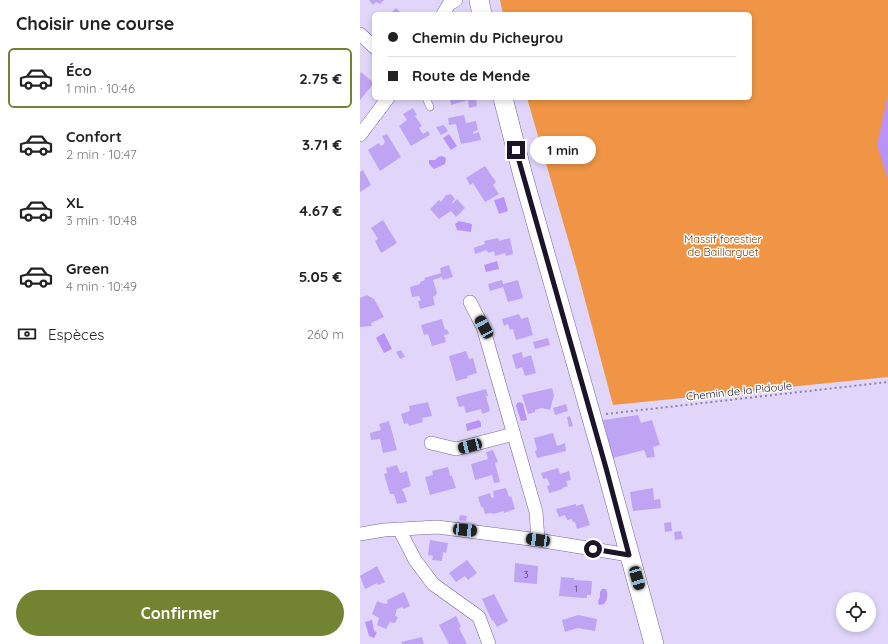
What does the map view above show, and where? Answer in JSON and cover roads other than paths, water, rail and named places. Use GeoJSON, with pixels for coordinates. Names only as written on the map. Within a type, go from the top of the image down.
{"type":"FeatureCollection","features":[{"type":"Feature","properties":{"kind":"street"},"geometry":{"type":"LineString","coordinates":[[444,12],[450,4],[456,0]]}},
{"type":"Feature","properties":{"kind":"street"},"geometry":{"type":"LineString","coordinates":[[479,0],[482,12]]}},
{"type":"Feature","properties":{"kind":"street"},"geometry":{"type":"LineString","coordinates":[[360,34],[372,45]]}},
{"type":"Feature","properties":{"kind":"street"},"geometry":{"type":"LineString","coordinates":[[360,135],[386,100]]}},
{"type":"Feature","properties":{"kind":"street"},"geometry":{"type":"LineString","coordinates":[[504,100],[523,176],[641,593],[654,644]]}},
{"type":"Feature","properties":{"kind":"street"},"geometry":{"type":"LineString","coordinates":[[470,302],[484,327],[536,512],[538,540]]}},
{"type":"Feature","properties":{"kind":"street"},"geometry":{"type":"LineString","coordinates":[[431,443],[456,449],[514,434]]}},
{"type":"Feature","properties":{"kind":"street"},"geometry":{"type":"LineString","coordinates":[[360,534],[399,529],[437,527],[538,540],[629,555]]}},
{"type":"Feature","properties":{"kind":"street"},"geometry":{"type":"LineString","coordinates":[[399,529],[415,560],[433,584],[479,617],[489,644]]}},
{"type":"Feature","properties":{"kind":"lane"},"geometry":{"type":"LineString","coordinates":[[427,100],[430,107]]}},
{"type":"Feature","properties":{"kind":"park label","name":"Massif forestier de Baillarguet"},"geometry":{"type":"Point","coordinates":[723,245]}}]}
